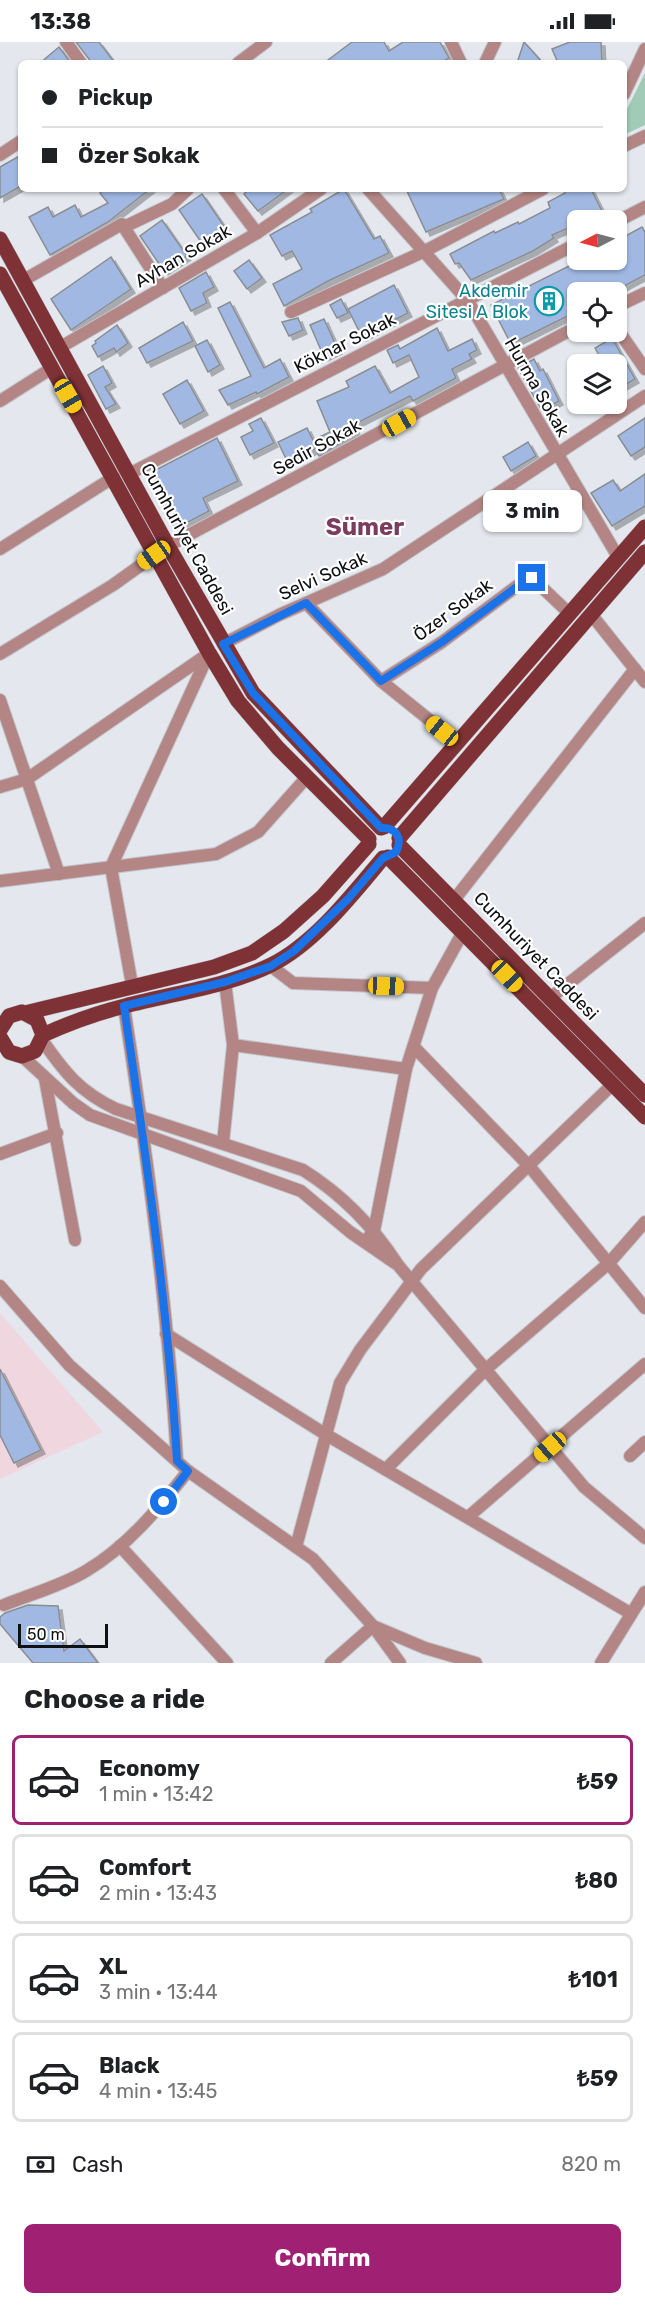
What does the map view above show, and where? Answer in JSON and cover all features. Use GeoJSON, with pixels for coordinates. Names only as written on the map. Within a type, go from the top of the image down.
{"type":"FeatureCollection","features":[{"type":"Feature","properties":{"kind":"main road","name":"Cumhuriyet Caddesi"},"geometry":{"type":"LineString","coordinates":[[0,239],[168,546],[253,693],[382,827]]}},
{"type":"Feature","properties":{"kind":"main road","name":"Cumhuriyet Caddesi"},"geometry":{"type":"LineString","coordinates":[[0,274],[114,477],[154,555],[238,701],[369,842]]}},
{"type":"Feature","properties":{"kind":"main road"},"geometry":{"type":"LineString","coordinates":[[2,1023],[15,1013],[25,1013],[132,985],[214,967],[252,953],[284,931],[323,896],[369,842],[375,831],[382,827],[458,743],[645,527]]}},
{"type":"Feature","properties":{"kind":"main road"},"geometry":{"type":"LineString","coordinates":[[1,1044],[13,1054],[22,1056],[35,1051],[42,1038],[124,1006],[225,982],[271,966],[294,951],[348,899],[386,857],[396,852],[399,841],[645,552]]}},
{"type":"Feature","properties":{"kind":"main road"},"geometry":{"type":"LineString","coordinates":[[382,827],[393,830],[399,841]]}},
{"type":"Feature","properties":{"kind":"main road","name":"Cumhuriyet Caddesi"},"geometry":{"type":"LineString","coordinates":[[399,841],[549,999],[645,1095]]}},
{"type":"Feature","properties":{"kind":"main road"},"geometry":{"type":"LineString","coordinates":[[369,842],[374,853],[386,857]]}},
{"type":"Feature","properties":{"kind":"main road","name":"Cumhuriyet Caddesi"},"geometry":{"type":"LineString","coordinates":[[386,857],[645,1117]]}},
{"type":"Feature","properties":{"kind":"main road"},"geometry":{"type":"LineString","coordinates":[[25,1013],[38,1020],[42,1038]]}},
{"type":"Feature","properties":{"kind":"street"},"geometry":{"type":"LineString","coordinates":[[242,60],[266,42]]}},
{"type":"Feature","properties":{"kind":"street"},"geometry":{"type":"LineString","coordinates":[[451,42],[460,60]]}},
{"type":"Feature","properties":{"kind":"street"},"geometry":{"type":"LineString","coordinates":[[486,60],[495,42]]}},
{"type":"Feature","properties":{"kind":"street"},"geometry":{"type":"LineString","coordinates":[[68,43],[79,60]]}},
{"type":"Feature","properties":{"kind":"street"},"geometry":{"type":"LineString","coordinates":[[627,88],[645,49]]}},
{"type":"Feature","properties":{"kind":"street"},"geometry":{"type":"LineString","coordinates":[[627,145],[645,136]]}},
{"type":"Feature","properties":{"kind":"street"},"geometry":{"type":"LineString","coordinates":[[0,155],[18,143]]}},
{"type":"Feature","properties":{"kind":"street"},"geometry":{"type":"LineString","coordinates":[[124,227],[172,204],[185,192]]}},
{"type":"Feature","properties":{"kind":"street"},"geometry":{"type":"LineString","coordinates":[[226,192],[257,233]]}},
{"type":"Feature","properties":{"kind":"street","name":"Ayhan Sokak"},"geometry":{"type":"LineString","coordinates":[[59,348],[257,233],[317,192]]}},
{"type":"Feature","properties":{"kind":"street","name":"Hurma Sokak"},"geometry":{"type":"LineString","coordinates":[[371,192],[468,301],[555,455],[618,557]]}},
{"type":"Feature","properties":{"kind":"street"},"geometry":{"type":"LineString","coordinates":[[291,312],[423,252],[529,193]]}},
{"type":"Feature","properties":{"kind":"street"},"geometry":{"type":"LineString","coordinates":[[627,216],[645,207]]}},
{"type":"Feature","properties":{"kind":"street"},"geometry":{"type":"LineString","coordinates":[[22,281],[122,224],[163,288]]}},
{"type":"Feature","properties":{"kind":"street","name":"Köknar Sokak"},"geometry":{"type":"LineString","coordinates":[[129,474],[567,249]]}},
{"type":"Feature","properties":{"kind":"street"},"geometry":{"type":"LineString","coordinates":[[627,302],[645,293]]}},
{"type":"Feature","properties":{"kind":"street","name":"Sedir Sokak"},"geometry":{"type":"LineString","coordinates":[[168,546],[567,332]]}},
{"type":"Feature","properties":{"kind":"street"},"geometry":{"type":"LineString","coordinates":[[626,342],[645,369]]}},
{"type":"Feature","properties":{"kind":"street"},"geometry":{"type":"LineString","coordinates":[[0,401],[51,368]]}},
{"type":"Feature","properties":{"kind":"street","name":"Selvi Sokak"},"geometry":{"type":"LineString","coordinates":[[223,644],[306,603],[383,569],[645,396]]}},
{"type":"Feature","properties":{"kind":"street"},"geometry":{"type":"LineString","coordinates":[[0,549],[114,477]]}},
{"type":"Feature","properties":{"kind":"street"},"geometry":{"type":"LineString","coordinates":[[0,654],[112,585],[154,555]]}},
{"type":"Feature","properties":{"kind":"street","name":"Özer Sokak"},"geometry":{"type":"LineString","coordinates":[[381,681],[442,642],[532,578],[570,614]]}},
{"type":"Feature","properties":{"kind":"street"},"geometry":{"type":"LineString","coordinates":[[306,603],[381,681],[458,743]]}},
{"type":"Feature","properties":{"kind":"street"},"geometry":{"type":"LineString","coordinates":[[591,614],[645,682]]}},
{"type":"Feature","properties":{"kind":"street"},"geometry":{"type":"LineString","coordinates":[[0,787],[27,779],[209,653]]}},
{"type":"Feature","properties":{"kind":"street"},"geometry":{"type":"LineString","coordinates":[[132,985],[111,867],[209,653]]}},
{"type":"Feature","properties":{"kind":"street"},"geometry":{"type":"LineString","coordinates":[[454,900],[635,669]]}},
{"type":"Feature","properties":{"kind":"street"},"geometry":{"type":"LineString","coordinates":[[0,700],[58,874]]}},
{"type":"Feature","properties":{"kind":"street"},"geometry":{"type":"LineString","coordinates":[[0,881],[216,854],[258,832],[307,777]]}},
{"type":"Feature","properties":{"kind":"street"},"geometry":{"type":"LineString","coordinates":[[549,999],[645,923]]}},
{"type":"Feature","properties":{"kind":"street"},"geometry":{"type":"LineString","coordinates":[[364,1242],[374,1231],[406,1069],[432,988],[463,932]]}},
{"type":"Feature","properties":{"kind":"street"},"geometry":{"type":"LineString","coordinates":[[271,966],[293,983],[432,988]]}},
{"type":"Feature","properties":{"kind":"street"},"geometry":{"type":"LineString","coordinates":[[223,1143],[233,1045],[225,982]]}},
{"type":"Feature","properties":{"kind":"street"},"geometry":{"type":"LineString","coordinates":[[124,1006],[141,1116],[166,1334],[177,1461]]}},
{"type":"Feature","properties":{"kind":"street"},"geometry":{"type":"LineString","coordinates":[[42,1038],[63,1070],[93,1098],[303,1170],[328,1186],[374,1231],[411,1281],[584,1487],[645,1538]]}},
{"type":"Feature","properties":{"kind":"street"},"geometry":{"type":"LineString","coordinates":[[233,1045],[406,1069]]}},
{"type":"Feature","properties":{"kind":"street"},"geometry":{"type":"LineString","coordinates":[[414,1047],[530,1167],[645,1308]]}},
{"type":"Feature","properties":{"kind":"street"},"geometry":{"type":"LineString","coordinates":[[22,1056],[45,1079],[90,1115],[301,1191],[364,1242],[398,1265]]}},
{"type":"Feature","properties":{"kind":"street"},"geometry":{"type":"LineString","coordinates":[[45,1079],[57,1133],[75,1240]]}},
{"type":"Feature","properties":{"kind":"street"},"geometry":{"type":"LineString","coordinates":[[296,1547],[340,1383],[360,1350],[421,1269],[530,1167],[613,1084]]}},
{"type":"Feature","properties":{"kind":"street"},"geometry":{"type":"LineString","coordinates":[[0,1154],[57,1133]]}},
{"type":"Feature","properties":{"kind":"street"},"geometry":{"type":"LineString","coordinates":[[387,1468],[485,1370],[609,1263],[645,1222]]}},
{"type":"Feature","properties":{"kind":"street"},"geometry":{"type":"LineString","coordinates":[[0,1286],[69,1365],[188,1471],[312,1559],[373,1626],[400,1663]]}},
{"type":"Feature","properties":{"kind":"street"},"geometry":{"type":"LineString","coordinates":[[166,1334],[325,1434],[387,1468],[630,1612]]}},
{"type":"Feature","properties":{"kind":"street"},"geometry":{"type":"LineString","coordinates":[[468,1517],[645,1364]]}},
{"type":"Feature","properties":{"kind":"street"},"geometry":{"type":"LineString","coordinates":[[630,1456],[645,1442]]}},
{"type":"Feature","properties":{"kind":"street"},"geometry":{"type":"LineString","coordinates":[[2,1606],[85,1572],[120,1546],[152,1517],[188,1471]]}},
{"type":"Feature","properties":{"kind":"street"},"geometry":{"type":"LineString","coordinates":[[120,1546],[227,1663]]}},
{"type":"Feature","properties":{"kind":"street"},"geometry":{"type":"LineString","coordinates":[[601,1663],[630,1612],[645,1592]]}},
{"type":"Feature","properties":{"kind":"street"},"geometry":{"type":"LineString","coordinates":[[331,1663],[373,1626]]}},
{"type":"Feature","properties":{"kind":"street"},"geometry":{"type":"LineString","coordinates":[[373,1626],[425,1648],[476,1663]]}},
{"type":"Feature","properties":{"kind":"shaded area"},"geometry":{"type":"Polygon","coordinates":[[[0,1313],[103,1432],[0,1479],[0,1313]]]}},
{"type":"Feature","properties":{"kind":"green space"},"geometry":{"type":"Polygon","coordinates":[[[645,73],[645,125],[627,134],[627,109],[645,73]]]}},
{"type":"Feature","properties":{"kind":"building"},"geometry":{"type":"Polygon","coordinates":[[[76,42],[99,42],[113,60],[90,60],[76,42]]]}},
{"type":"Feature","properties":{"kind":"building"},"geometry":{"type":"Polygon","coordinates":[[[352,42],[384,42],[389,51],[403,42],[440,42],[449,58],[445,60],[328,60],[352,42]]]}},
{"type":"Feature","properties":{"kind":"building"},"geometry":{"type":"Polygon","coordinates":[[[524,42],[540,60],[518,60],[524,42]]]}},
{"type":"Feature","properties":{"kind":"building"},"geometry":{"type":"Polygon","coordinates":[[[570,42],[601,42],[602,60],[557,60],[552,49],[570,42]]]}},
{"type":"Feature","properties":{"kind":"building"},"geometry":{"type":"Polygon","coordinates":[[[59,47],[69,60],[44,60],[59,47]]]}},
{"type":"Feature","properties":{"kind":"building"},"geometry":{"type":"Polygon","coordinates":[[[18,157],[18,188],[0,198],[0,167],[18,157]]]}},
{"type":"Feature","properties":{"kind":"building"},"geometry":{"type":"Polygon","coordinates":[[[146,192],[108,222],[50,255],[29,217],[48,207],[53,217],[75,205],[81,217],[108,203],[100,193],[146,192]]]}},
{"type":"Feature","properties":{"kind":"building"},"geometry":{"type":"Polygon","coordinates":[[[246,192],[284,192],[258,211],[244,194],[246,192]]]}},
{"type":"Feature","properties":{"kind":"building"},"geometry":{"type":"Polygon","coordinates":[[[339,192],[346,192],[374,239],[380,236],[389,253],[328,281],[284,306],[273,284],[302,269],[292,251],[282,256],[270,235],[312,212],[310,209],[339,192]]]}},
{"type":"Feature","properties":{"kind":"building"},"geometry":{"type":"Polygon","coordinates":[[[407,192],[500,192],[504,199],[426,232],[407,192]]]}},
{"type":"Feature","properties":{"kind":"building"},"geometry":{"type":"Polygon","coordinates":[[[564,192],[592,192],[602,210],[567,210],[567,229],[552,235],[554,238],[533,251],[471,280],[459,263],[455,264],[450,254],[494,231],[495,233],[518,222],[519,224],[550,208],[548,202],[564,192]]]}},
{"type":"Feature","properties":{"kind":"building"},"geometry":{"type":"Polygon","coordinates":[[[202,194],[226,229],[203,245],[179,210],[202,194]]]}},
{"type":"Feature","properties":{"kind":"building"},"geometry":{"type":"Polygon","coordinates":[[[162,220],[187,256],[164,271],[140,236],[162,220]]]}},
{"type":"Feature","properties":{"kind":"building"},"geometry":{"type":"Polygon","coordinates":[[[642,227],[645,232],[645,275],[627,285],[627,282],[567,282],[567,316],[511,344],[491,305],[567,267],[567,270],[627,270],[627,235],[642,227]]]}},
{"type":"Feature","properties":{"kind":"building"},"geometry":{"type":"Polygon","coordinates":[[[111,257],[131,289],[71,330],[51,299],[111,257]]]}},
{"type":"Feature","properties":{"kind":"building"},"geometry":{"type":"Polygon","coordinates":[[[249,260],[262,278],[247,289],[234,271],[249,260]]]}},
{"type":"Feature","properties":{"kind":"building"},"geometry":{"type":"Polygon","coordinates":[[[206,272],[214,287],[203,293],[207,303],[191,311],[179,288],[206,272]]]}},
{"type":"Feature","properties":{"kind":"building"},"geometry":{"type":"Polygon","coordinates":[[[394,285],[408,313],[362,337],[348,309],[394,285]]]}},
{"type":"Feature","properties":{"kind":"building"},"geometry":{"type":"Polygon","coordinates":[[[341,299],[348,313],[337,318],[330,305],[341,299]]]}},
{"type":"Feature","properties":{"kind":"building"},"geometry":{"type":"Polygon","coordinates":[[[230,302],[264,368],[280,359],[289,377],[257,394],[256,392],[228,405],[219,390],[251,376],[218,308],[230,302]]]}},
{"type":"Feature","properties":{"kind":"building"},"geometry":{"type":"Polygon","coordinates":[[[298,318],[303,330],[289,336],[282,322],[298,318]]]}},
{"type":"Feature","properties":{"kind":"building"},"geometry":{"type":"Polygon","coordinates":[[[324,319],[338,350],[324,357],[310,325],[324,319]]]}},
{"type":"Feature","properties":{"kind":"building"},"geometry":{"type":"Polygon","coordinates":[[[183,322],[193,341],[147,363],[139,348],[183,322]]]}},
{"type":"Feature","properties":{"kind":"building"},"geometry":{"type":"Polygon","coordinates":[[[117,325],[128,343],[116,352],[114,348],[98,357],[92,346],[96,343],[95,341],[117,325]]]}},
{"type":"Feature","properties":{"kind":"building"},"geometry":{"type":"Polygon","coordinates":[[[437,328],[448,351],[472,339],[477,350],[469,354],[472,359],[452,369],[456,378],[413,401],[410,396],[353,425],[357,433],[319,456],[315,449],[288,463],[278,442],[307,428],[313,440],[330,432],[317,401],[349,387],[346,381],[375,366],[390,393],[419,377],[409,355],[393,363],[387,350],[398,345],[400,349],[437,328]]]}},
{"type":"Feature","properties":{"kind":"building"},"geometry":{"type":"Polygon","coordinates":[[[207,340],[220,365],[208,372],[195,346],[207,340]]]}},
{"type":"Feature","properties":{"kind":"building"},"geometry":{"type":"Polygon","coordinates":[[[605,342],[614,342],[621,354],[598,354],[595,348],[605,342]]]}},
{"type":"Feature","properties":{"kind":"building"},"geometry":{"type":"Polygon","coordinates":[[[534,359],[540,371],[543,369],[559,401],[542,411],[518,368],[534,359]]]}},
{"type":"Feature","properties":{"kind":"building"},"geometry":{"type":"Polygon","coordinates":[[[627,365],[635,379],[627,384],[627,365]]]}},
{"type":"Feature","properties":{"kind":"building"},"geometry":{"type":"Polygon","coordinates":[[[103,366],[112,383],[105,387],[116,404],[106,409],[88,375],[103,366]]]}},
{"type":"Feature","properties":{"kind":"building"},"geometry":{"type":"Polygon","coordinates":[[[187,380],[204,411],[180,424],[163,394],[187,380]]]}},
{"type":"Feature","properties":{"kind":"building"},"geometry":{"type":"Polygon","coordinates":[[[261,418],[274,443],[250,455],[241,437],[253,431],[249,424],[261,418]]]}},
{"type":"Feature","properties":{"kind":"building"},"geometry":{"type":"Polygon","coordinates":[[[645,418],[645,447],[631,456],[618,436],[645,418]]]}},
{"type":"Feature","properties":{"kind":"building"},"geometry":{"type":"Polygon","coordinates":[[[217,438],[238,481],[203,498],[209,511],[175,529],[148,474],[217,438]]]}},
{"type":"Feature","properties":{"kind":"building"},"geometry":{"type":"Polygon","coordinates":[[[528,442],[536,456],[511,471],[503,457],[528,442]]]}},
{"type":"Feature","properties":{"kind":"building"},"geometry":{"type":"Polygon","coordinates":[[[645,474],[645,506],[612,526],[591,493],[613,480],[620,491],[645,474]]]}},
{"type":"Feature","properties":{"kind":"building"},"geometry":{"type":"Polygon","coordinates":[[[0,1369],[41,1450],[14,1463],[0,1435],[0,1369]]]}},
{"type":"Feature","properties":{"kind":"building"},"geometry":{"type":"Polygon","coordinates":[[[28,1605],[58,1606],[64,1651],[80,1639],[98,1663],[33,1663],[0,1624],[0,1617],[5,1613],[28,1605]]]}},
{"type":"Feature","properties":{"kind":"place","name":"Akdemir Sitesi A Blok"},"geometry":{"type":"Point","coordinates":[549,301]}},
{"type":"Feature","properties":{"kind":"district","name":"Sümer"},"geometry":{"type":"Point","coordinates":[365,527]}},
{"type":"Feature","properties":{"kind":"route"},"geometry":{"type":"LineString","coordinates":[[164,1502],[188,1471],[177,1461],[174,1403],[141,1116],[124,1006],[225,982],[271,966],[294,951],[348,899],[383,858],[393,855],[399,847],[399,838],[396,833],[388,828],[381,828],[253,693],[223,644],[306,603],[381,681],[442,642],[532,578]]}}]}
